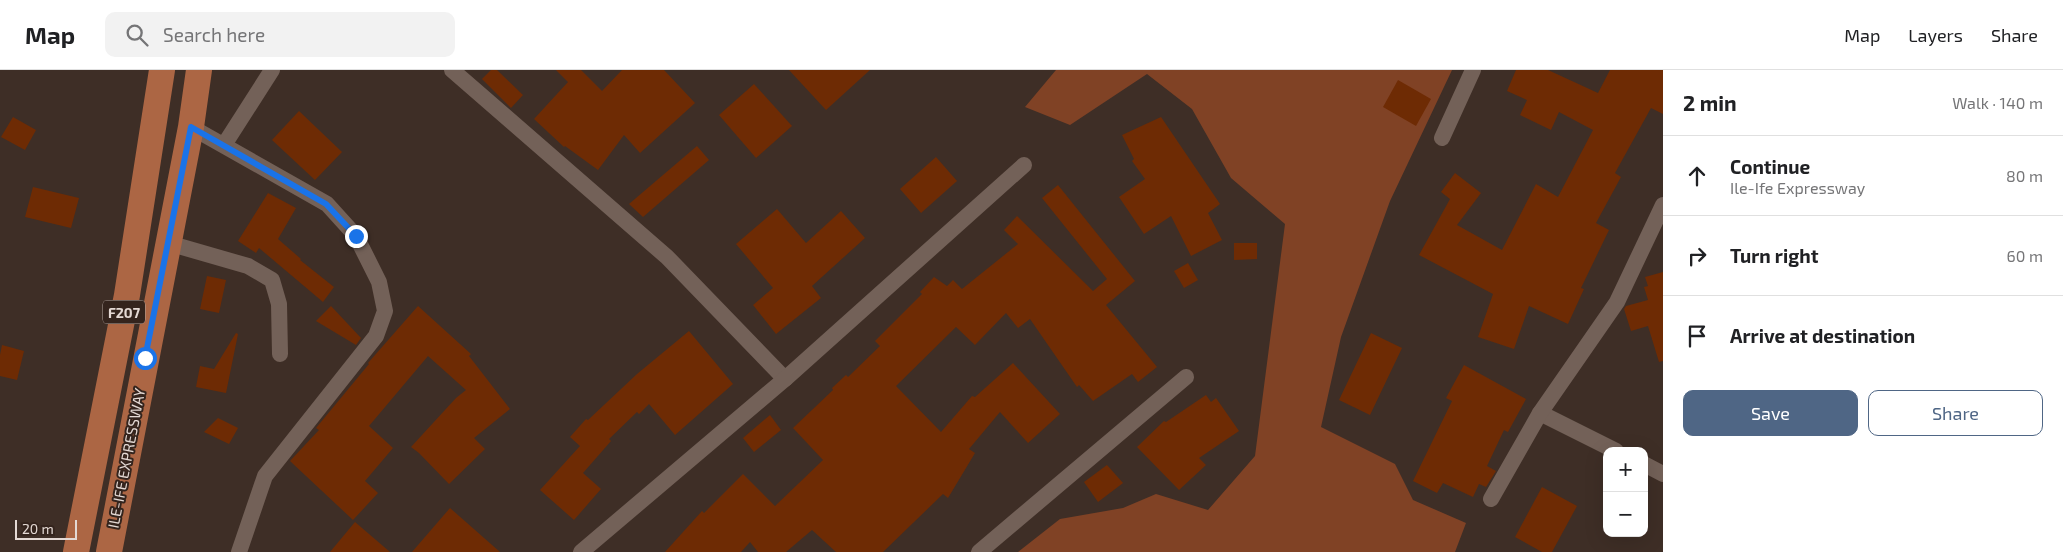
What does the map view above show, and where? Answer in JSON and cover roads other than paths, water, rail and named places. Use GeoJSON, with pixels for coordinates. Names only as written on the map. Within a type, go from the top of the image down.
{"type":"FeatureCollection","features":[{"type":"Feature","properties":{"kind":"main road","name":"ILE-IFE EXPRESSWAY"},"geometry":{"type":"LineString","coordinates":[[76,552],[128,295],[162,70]]}},
{"type":"Feature","properties":{"kind":"main road","name":"ILE-IFE EXPRESSWAY"},"geometry":{"type":"LineString","coordinates":[[108,552],[191,127],[199,70]]}},
{"type":"Feature","properties":{"kind":"street"},"geometry":{"type":"LineString","coordinates":[[224,145],[272,70]]}},
{"type":"Feature","properties":{"kind":"street"},"geometry":{"type":"LineString","coordinates":[[452,70],[667,256],[785,378]]}},
{"type":"Feature","properties":{"kind":"street"},"geometry":{"type":"LineString","coordinates":[[1442,138],[1473,70]]}},
{"type":"Feature","properties":{"kind":"street"},"geometry":{"type":"LineString","coordinates":[[191,127],[326,204],[356,236],[378,282],[385,311],[376,336],[266,476],[239,552]]}},
{"type":"Feature","properties":{"kind":"street"},"geometry":{"type":"LineString","coordinates":[[581,552],[785,378],[1024,165]]}},
{"type":"Feature","properties":{"kind":"street"},"geometry":{"type":"LineString","coordinates":[[1491,499],[1540,413],[1617,302],[1659,224],[1663,205]]}},
{"type":"Feature","properties":{"kind":"street"},"geometry":{"type":"LineString","coordinates":[[168,243],[248,266],[272,280],[279,304],[280,354]]}},
{"type":"Feature","properties":{"kind":"street"},"geometry":{"type":"LineString","coordinates":[[979,552],[1186,377]]}},
{"type":"Feature","properties":{"kind":"street"},"geometry":{"type":"LineString","coordinates":[[1540,413],[1608,447]]}},
{"type":"Feature","properties":{"kind":"street"},"geometry":{"type":"LineString","coordinates":[[1648,466],[1663,474]]}}]}
